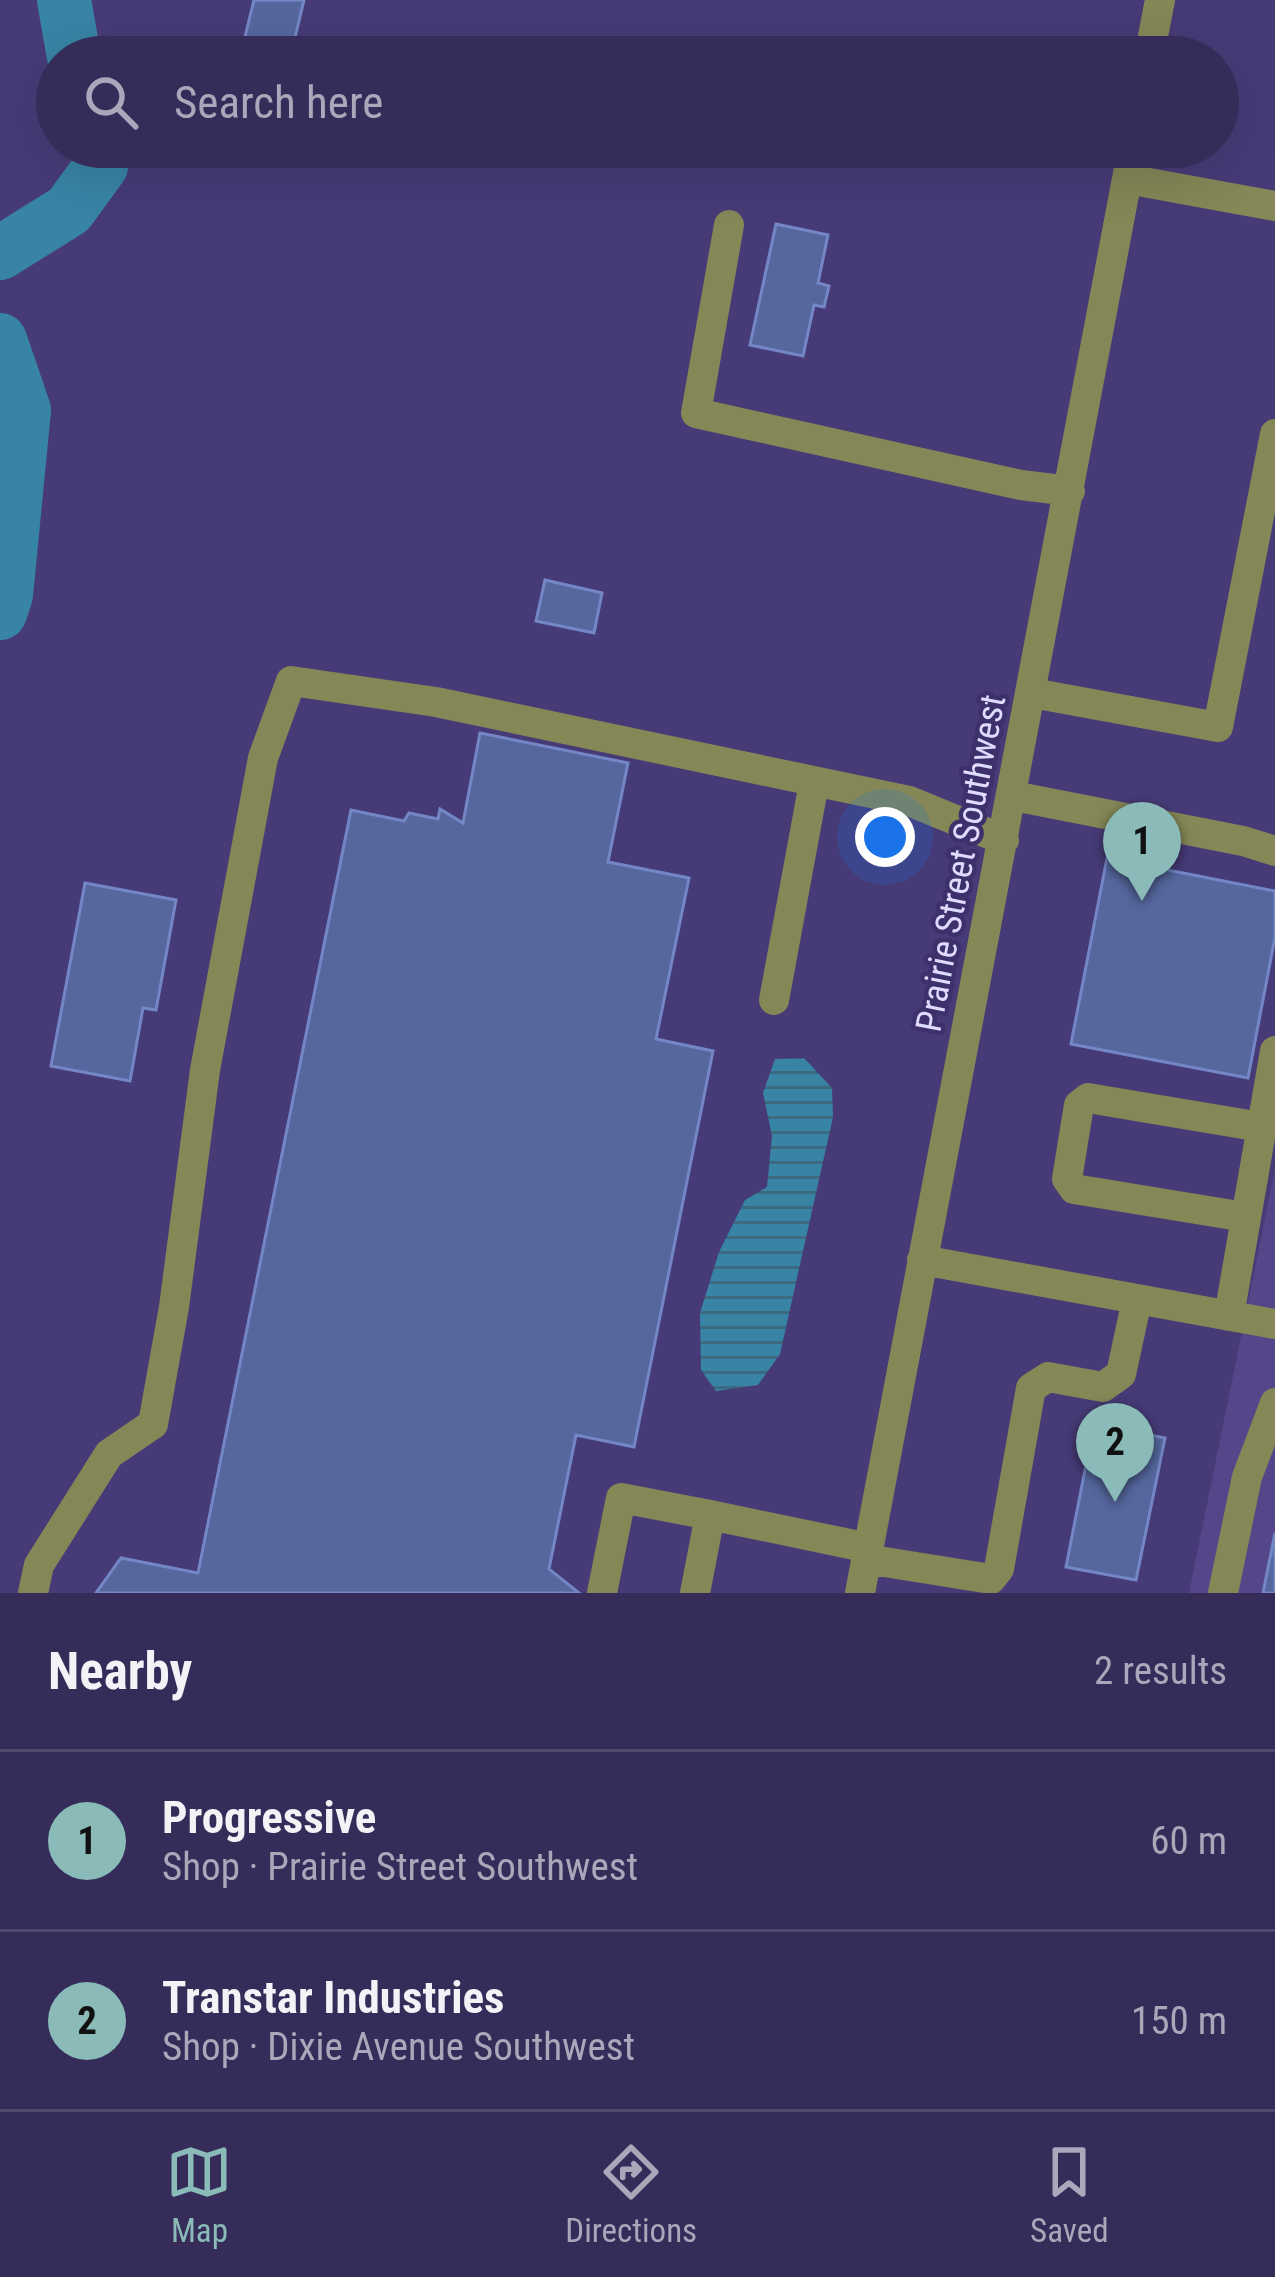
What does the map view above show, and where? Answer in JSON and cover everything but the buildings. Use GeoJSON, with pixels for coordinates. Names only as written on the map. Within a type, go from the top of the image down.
{"type":"FeatureCollection","features":[{"type":"Feature","properties":{"kind":"street"},"geometry":{"type":"LineString","coordinates":[[1153,36],[1160,0]]}},
{"type":"Feature","properties":{"kind":"street","name":"Prairie Street Southwest"},"geometry":{"type":"LineString","coordinates":[[860,1593],[1129,168]]}},
{"type":"Feature","properties":{"kind":"street"},"geometry":{"type":"LineString","coordinates":[[1127,179],[1275,206]]}},
{"type":"Feature","properties":{"kind":"street"},"geometry":{"type":"LineString","coordinates":[[729,225],[696,413],[1022,485],[1070,491]]}},
{"type":"Feature","properties":{"kind":"street"},"geometry":{"type":"LineString","coordinates":[[1033,693],[1218,727],[1275,434]]}},
{"type":"Feature","properties":{"kind":"street"},"geometry":{"type":"LineString","coordinates":[[33,1593],[39,1565],[109,1454],[153,1424],[206,1070],[263,758],[291,681],[436,702],[910,801],[1004,840]]}},
{"type":"Feature","properties":{"kind":"street"},"geometry":{"type":"LineString","coordinates":[[773,1000],[814,782]]}},
{"type":"Feature","properties":{"kind":"street"},"geometry":{"type":"LineString","coordinates":[[1012,796],[1275,851]]}},
{"type":"Feature","properties":{"kind":"street"},"geometry":{"type":"LineString","coordinates":[[1229,1316],[1275,1051]]}},
{"type":"Feature","properties":{"kind":"street"},"geometry":{"type":"LineString","coordinates":[[1245,1217],[1074,1189],[1067,1179],[1079,1105],[1088,1098],[1262,1127]]}},
{"type":"Feature","properties":{"kind":"street"},"geometry":{"type":"LineString","coordinates":[[922,1261],[1275,1324]]}},
{"type":"Feature","properties":{"kind":"street"},"geometry":{"type":"LineString","coordinates":[[602,1593],[621,1498],[991,1579],[999,1569],[1030,1388],[1048,1378],[1103,1387],[1121,1374],[1137,1300]]}},
{"type":"Feature","properties":{"kind":"street"},"geometry":{"type":"LineString","coordinates":[[1222,1593],[1247,1477],[1275,1402]]}},
{"type":"Feature","properties":{"kind":"street"},"geometry":{"type":"LineString","coordinates":[[694,1593],[710,1515]]}},
{"type":"Feature","properties":{"kind":"shaded area"},"geometry":{"type":"Polygon","coordinates":[[[1275,1169],[1275,1593],[1189,1593],[1275,1169]]]}},
{"type":"Feature","properties":{"kind":"water"},"geometry":{"type":"Polygon","coordinates":[[[804,1058],[832,1088],[833,1117],[780,1354],[758,1385],[716,1391],[701,1370],[700,1313],[719,1252],[745,1200],[767,1187],[772,1136],[763,1093],[775,1059],[804,1058]]]}},
{"type":"Feature","properties":{"kind":"waterway"},"geometry":{"type":"LineString","coordinates":[[64,0],[70,36]]}},
{"type":"Feature","properties":{"kind":"waterway"},"geometry":{"type":"LineString","coordinates":[[0,253],[69,210],[100,168]]}},
{"type":"Feature","properties":{"kind":"waterway"},"geometry":{"type":"LineString","coordinates":[[0,340],[24,410],[6,595],[0,613]]}},
{"type":"Feature","properties":{"kind":"place","name":"Progressive"},"geometry":{"type":"Point","coordinates":[1142,901]}},
{"type":"Feature","properties":{"kind":"place","name":"Transtar Industries"},"geometry":{"type":"Point","coordinates":[1115,1502]}}]}
